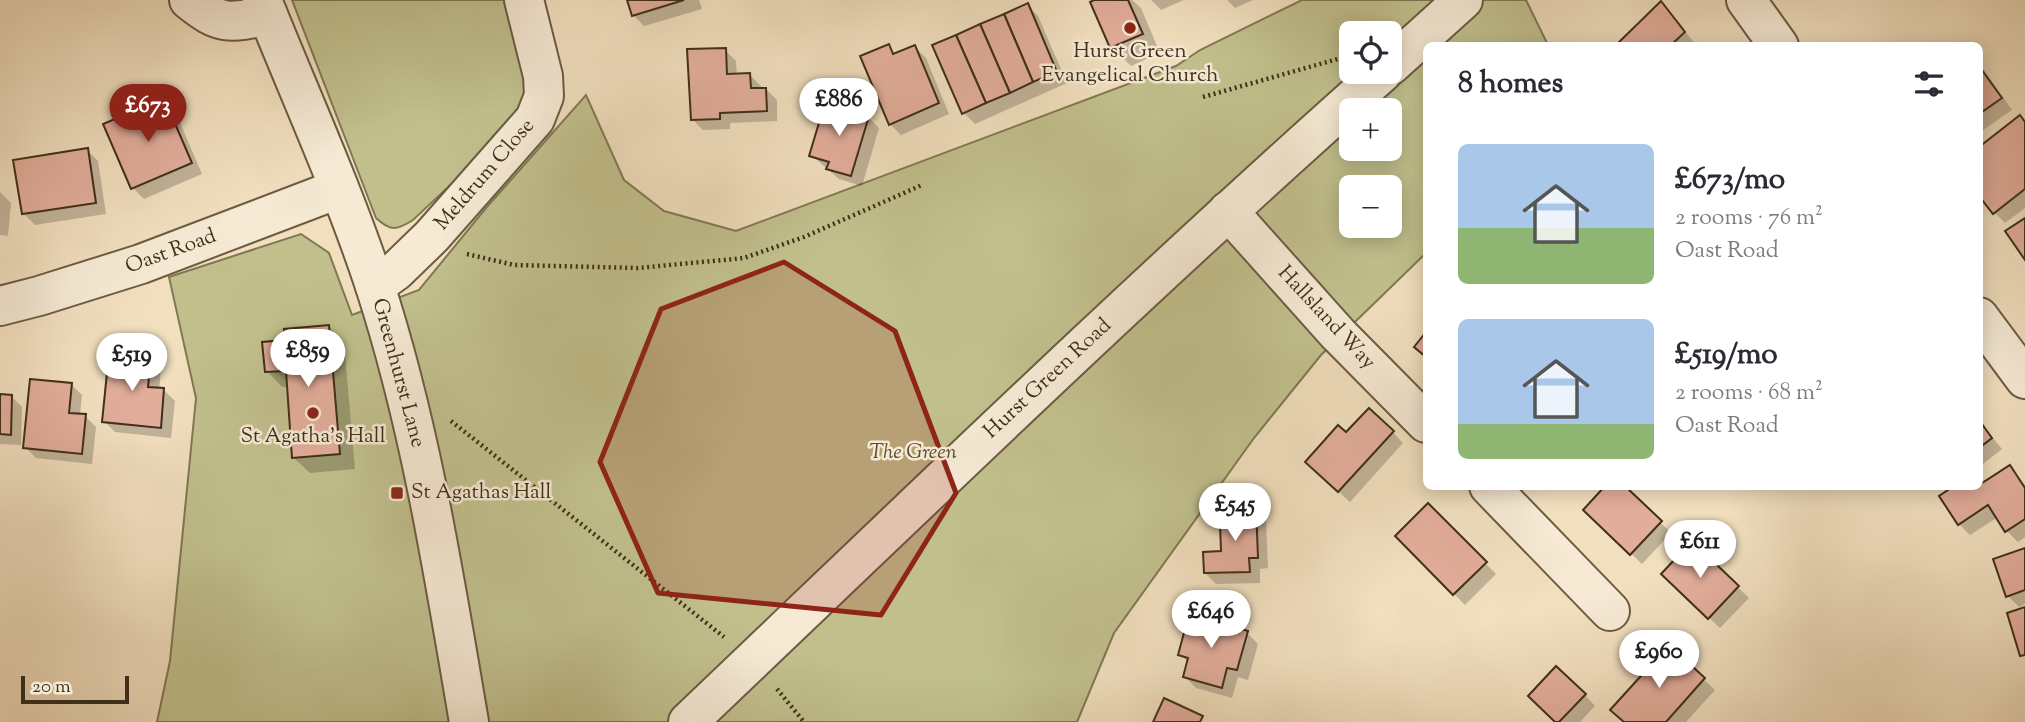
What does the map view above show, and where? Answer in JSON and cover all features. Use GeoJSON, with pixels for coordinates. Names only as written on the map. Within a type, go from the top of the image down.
{"type":"FeatureCollection","features":[{"type":"Feature","properties":{"kind":"street"},"geometry":{"type":"LineString","coordinates":[[189,0],[210,16],[224,21],[242,21],[265,8]]}},
{"type":"Feature","properties":{"kind":"street","name":"Meldrum Close"},"geometry":{"type":"LineString","coordinates":[[374,286],[396,271],[432,236],[535,119],[544,96],[543,76],[524,0]]}},
{"type":"Feature","properties":{"kind":"street"},"geometry":{"type":"LineString","coordinates":[[1402,55],[1463,0]]}},
{"type":"Feature","properties":{"kind":"street"},"geometry":{"type":"LineString","coordinates":[[1746,0],[1776,42]]}},
{"type":"Feature","properties":{"kind":"street","name":"Greenhurst Lane"},"geometry":{"type":"LineString","coordinates":[[265,8],[374,286],[407,398],[435,526],[468,722]]}},
{"type":"Feature","properties":{"kind":"street","name":"Hurst Green Road"},"geometry":{"type":"LineString","coordinates":[[688,722],[1058,370],[1228,211],[1370,84]]}},
{"type":"Feature","properties":{"kind":"street","name":"Oast Road"},"geometry":{"type":"LineString","coordinates":[[0,306],[141,264],[338,189]]}},
{"type":"Feature","properties":{"kind":"street","name":"Hallsland Way"},"geometry":{"type":"LineString","coordinates":[[1228,211],[1338,334],[1423,420]]}},
{"type":"Feature","properties":{"kind":"street"},"geometry":{"type":"LineString","coordinates":[[1983,322],[2025,379]]}},
{"type":"Feature","properties":{"kind":"street"},"geometry":{"type":"LineString","coordinates":[[1493,490],[1610,611]]}},
{"type":"Feature","properties":{"kind":"path"},"geometry":{"type":"LineString","coordinates":[[1203,97],[1339,58]]}},
{"type":"Feature","properties":{"kind":"path"},"geometry":{"type":"LineString","coordinates":[[432,236],[459,252],[514,265],[638,268],[744,258],[804,237],[922,185]]}},
{"type":"Feature","properties":{"kind":"path"},"geometry":{"type":"LineString","coordinates":[[407,398],[437,410],[753,660],[804,722]]}},
{"type":"Feature","properties":{"kind":"highlighted area"},"geometry":{"type":"Polygon","coordinates":[[[784,262],[895,331],[956,493],[881,615],[658,593],[600,462],[661,309],[784,262]]]}},
{"type":"Feature","properties":{"kind":"green space"},"geometry":{"type":"Polygon","coordinates":[[[292,0],[511,0],[531,76],[524,102],[510,129],[413,220],[398,228],[389,227],[376,218],[292,0]]]}},
{"type":"Feature","properties":{"kind":"green space","name":"The Green"},"geometry":{"type":"Polygon","coordinates":[[[1302,0],[1526,0],[1547,42],[1423,42],[1423,256],[1321,355],[1254,438],[1114,633],[1077,722],[157,722],[170,661],[196,398],[169,277],[301,234],[329,253],[352,315],[419,290],[486,208],[586,95],[624,180],[664,211],[736,231],[1176,66],[1200,50],[1302,0]]]}},
{"type":"Feature","properties":{"kind":"building"},"geometry":{"type":"Polygon","coordinates":[[[627,0],[684,0],[632,16],[627,0]]]}},
{"type":"Feature","properties":{"kind":"building"},"geometry":{"type":"Polygon","coordinates":[[[1128,0],[1143,34],[1110,48],[1090,2],[1128,0]]]}},
{"type":"Feature","properties":{"kind":"building"},"geometry":{"type":"Polygon","coordinates":[[[1661,1],[1685,32],[1674,42],[1619,42],[1661,1]]]}},
{"type":"Feature","properties":{"kind":"building"},"geometry":{"type":"Polygon","coordinates":[[[1028,3],[1057,72],[1033,82],[1004,14],[1028,3]]]}},
{"type":"Feature","properties":{"kind":"building"},"geometry":{"type":"Polygon","coordinates":[[[1004,14],[1033,82],[1010,93],[980,24],[1004,14]]]}},
{"type":"Feature","properties":{"kind":"building"},"geometry":{"type":"Polygon","coordinates":[[[980,24],[1010,93],[986,103],[956,35],[980,24]]]}},
{"type":"Feature","properties":{"kind":"building"},"geometry":{"type":"Polygon","coordinates":[[[956,35],[986,103],[962,114],[932,45],[956,35]]]}},
{"type":"Feature","properties":{"kind":"building"},"geometry":{"type":"Polygon","coordinates":[[[889,44],[893,54],[915,45],[939,103],[889,125],[860,56],[889,44]]]}},
{"type":"Feature","properties":{"kind":"building"},"geometry":{"type":"Polygon","coordinates":[[[726,48],[727,74],[750,73],[751,88],[766,88],[767,111],[720,113],[720,119],[691,120],[687,49],[726,48]]]}},
{"type":"Feature","properties":{"kind":"building"},"geometry":{"type":"Polygon","coordinates":[[[1983,72],[2002,98],[1983,111],[1983,72]]]}},
{"type":"Feature","properties":{"kind":"building"},"geometry":{"type":"Polygon","coordinates":[[[164,98],[192,163],[131,189],[103,124],[164,98]]]}},
{"type":"Feature","properties":{"kind":"building"},"geometry":{"type":"Polygon","coordinates":[[[825,103],[869,116],[851,176],[826,169],[829,162],[809,156],[825,103]]]}},
{"type":"Feature","properties":{"kind":"building"},"geometry":{"type":"Polygon","coordinates":[[[2020,115],[2025,122],[2025,189],[1993,214],[1983,201],[1983,144],[2020,115]]]}},
{"type":"Feature","properties":{"kind":"building"},"geometry":{"type":"Polygon","coordinates":[[[88,148],[96,203],[22,214],[13,160],[88,148]]]}},
{"type":"Feature","properties":{"kind":"building"},"geometry":{"type":"Polygon","coordinates":[[[2025,218],[2025,260],[2005,231],[2025,218]]]}},
{"type":"Feature","properties":{"kind":"building","name":"St Agatha's Hall"},"geometry":{"type":"Polygon","coordinates":[[[329,325],[340,454],[292,458],[286,371],[265,372],[262,342],[285,340],[284,329],[329,325]]]}},
{"type":"Feature","properties":{"kind":"building"},"geometry":{"type":"Polygon","coordinates":[[[1423,336],[1423,354],[1414,347],[1423,336]]]}},
{"type":"Feature","properties":{"kind":"building"},"geometry":{"type":"Polygon","coordinates":[[[109,353],[151,357],[148,387],[164,388],[161,428],[102,422],[109,353]]]}},
{"type":"Feature","properties":{"kind":"building"},"geometry":{"type":"Polygon","coordinates":[[[30,379],[72,383],[69,413],[86,414],[82,454],[23,448],[30,379]]]}},
{"type":"Feature","properties":{"kind":"building"},"geometry":{"type":"Polygon","coordinates":[[[0,394],[12,395],[11,435],[0,434],[0,394]]]}},
{"type":"Feature","properties":{"kind":"building"},"geometry":{"type":"Polygon","coordinates":[[[1369,408],[1394,431],[1338,492],[1305,462],[1338,425],[1346,432],[1369,408]]]}},
{"type":"Feature","properties":{"kind":"building"},"geometry":{"type":"Polygon","coordinates":[[[1983,426],[1992,438],[1983,445],[1983,426]]]}},
{"type":"Feature","properties":{"kind":"building"},"geometry":{"type":"Polygon","coordinates":[[[2010,465],[2025,488],[2025,519],[2005,532],[1988,505],[1958,525],[1939,496],[1948,490],[1983,490],[1983,482],[2010,465]]]}},
{"type":"Feature","properties":{"kind":"building"},"geometry":{"type":"Polygon","coordinates":[[[1601,490],[1629,490],[1662,521],[1630,555],[1583,510],[1601,490]]]}},
{"type":"Feature","properties":{"kind":"building"},"geometry":{"type":"Polygon","coordinates":[[[1428,503],[1487,562],[1453,595],[1395,536],[1428,503]]]}},
{"type":"Feature","properties":{"kind":"building"},"geometry":{"type":"Polygon","coordinates":[[[1256,506],[1258,558],[1249,558],[1250,572],[1204,573],[1203,552],[1221,551],[1220,524],[1227,524],[1227,507],[1256,506]]]}},
{"type":"Feature","properties":{"kind":"building"},"geometry":{"type":"Polygon","coordinates":[[[1692,541],[1739,586],[1708,619],[1661,574],[1692,541]]]}},
{"type":"Feature","properties":{"kind":"building"},"geometry":{"type":"Polygon","coordinates":[[[2025,548],[2025,590],[2006,597],[1993,559],[2025,548]]]}},
{"type":"Feature","properties":{"kind":"building"},"geometry":{"type":"Polygon","coordinates":[[[2025,607],[2025,655],[2020,656],[2007,613],[2025,607]]]}},
{"type":"Feature","properties":{"kind":"building"},"geometry":{"type":"Polygon","coordinates":[[[1189,614],[1248,631],[1237,670],[1227,668],[1222,688],[1183,677],[1188,658],[1178,655],[1189,614]]]}},
{"type":"Feature","properties":{"kind":"building"},"geometry":{"type":"Polygon","coordinates":[[[1669,645],[1705,678],[1666,722],[1624,722],[1610,710],[1669,645]]]}},
{"type":"Feature","properties":{"kind":"building"},"geometry":{"type":"Polygon","coordinates":[[[1556,666],[1586,694],[1559,722],[1555,722],[1528,696],[1556,666]]]}},
{"type":"Feature","properties":{"kind":"building"},"geometry":{"type":"Polygon","coordinates":[[[1164,698],[1203,716],[1200,722],[1153,722],[1164,698]]]}},
{"type":"Feature","properties":{"kind":"place","name":"Hurst Green Evangelical Church"},"geometry":{"type":"Point","coordinates":[1130,28]}},
{"type":"Feature","properties":{"kind":"place","name":"St Agatha's Hall"},"geometry":{"type":"Point","coordinates":[313,413]}},
{"type":"Feature","properties":{"kind":"place","name":"St Agathas Hall"},"geometry":{"type":"Point","coordinates":[397,493]}}]}
